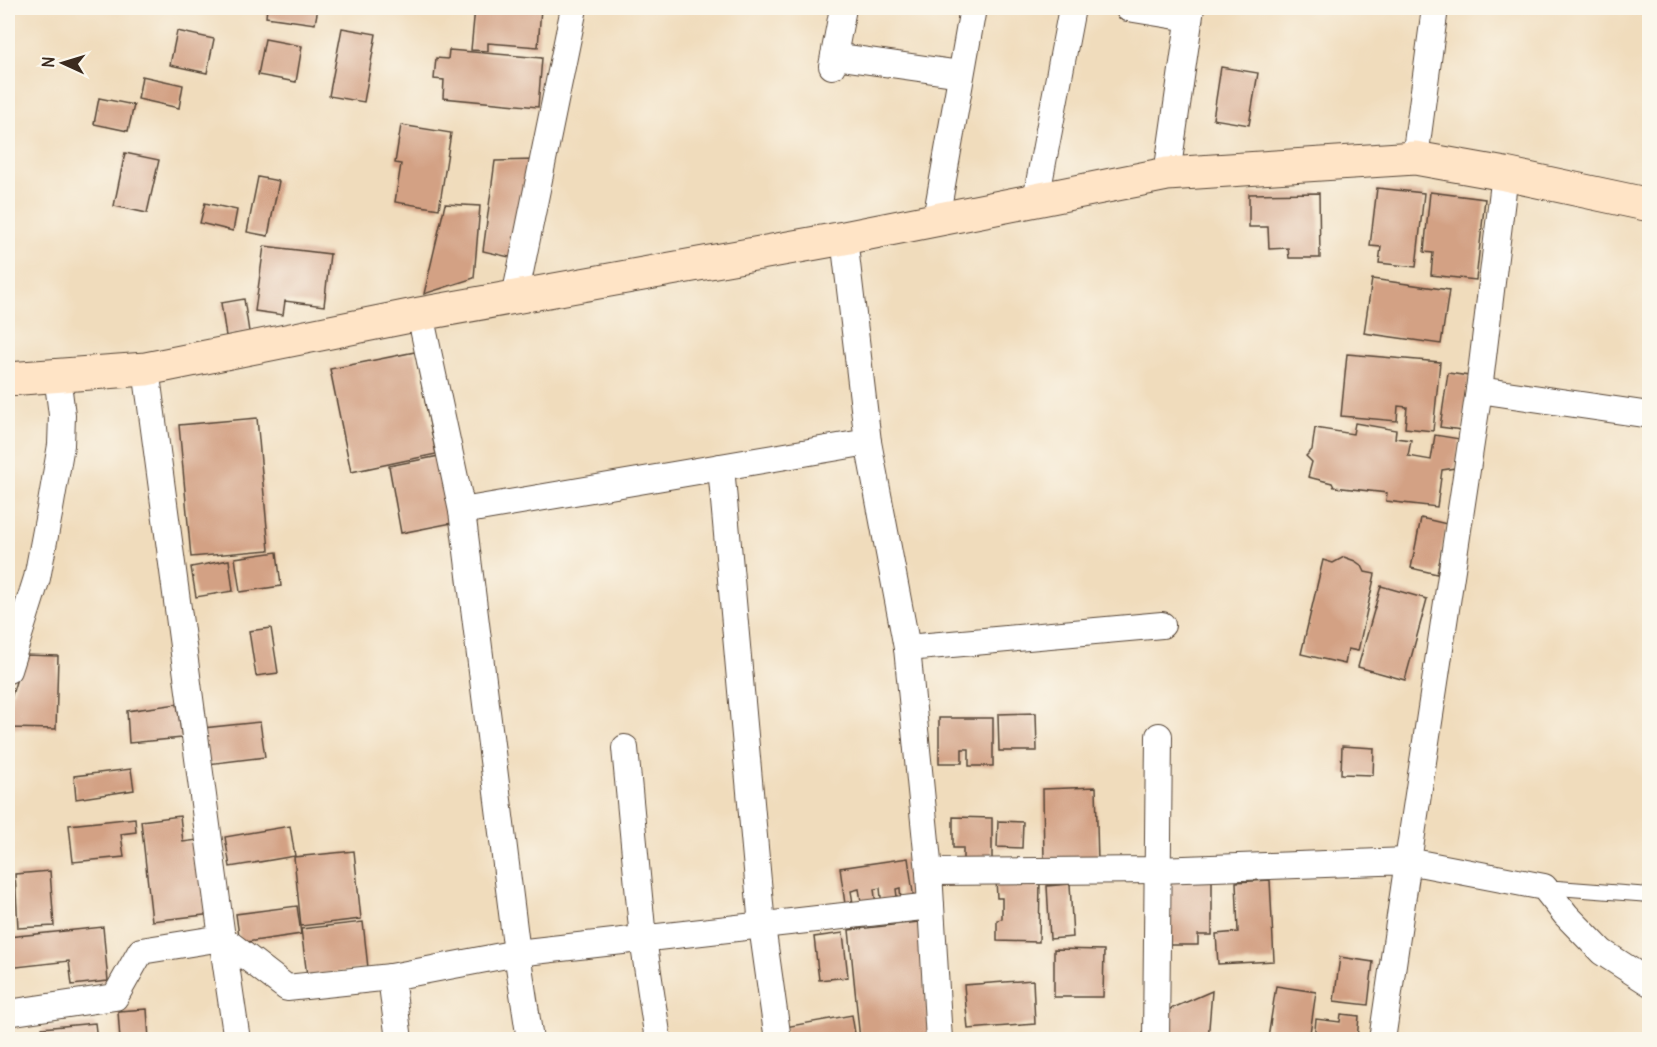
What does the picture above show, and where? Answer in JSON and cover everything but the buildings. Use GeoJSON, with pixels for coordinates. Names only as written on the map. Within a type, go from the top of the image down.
{"type":"FeatureCollection","features":[{"type":"Feature","properties":{"kind":"street"},"geometry":{"type":"LineString","coordinates":[[514,297],[574,8]]}},
{"type":"Feature","properties":{"kind":"street"},"geometry":{"type":"LineString","coordinates":[[843,8],[833,61],[961,74]]}},
{"type":"Feature","properties":{"kind":"street"},"geometry":{"type":"LineString","coordinates":[[936,219],[973,8]]}},
{"type":"Feature","properties":{"kind":"street"},"geometry":{"type":"LineString","coordinates":[[1036,199],[1072,8]]}},
{"type":"Feature","properties":{"kind":"street"},"geometry":{"type":"LineString","coordinates":[[1128,8],[1190,13],[1167,174]]}},
{"type":"Feature","properties":{"kind":"street"},"geometry":{"type":"LineString","coordinates":[[1415,158],[1435,8]]}},
{"type":"Feature","properties":{"kind":"street"},"geometry":{"type":"LineString","coordinates":[[8,379],[146,369],[420,314],[844,238],[1167,174],[1415,158],[1505,174],[1650,205]]}},
{"type":"Feature","properties":{"kind":"street"},"geometry":{"type":"LineString","coordinates":[[1382,1040],[1479,390],[1505,174]]}},
{"type":"Feature","properties":{"kind":"street"},"geometry":{"type":"LineString","coordinates":[[844,238],[868,442],[907,648],[929,872],[939,1040]]}},
{"type":"Feature","properties":{"kind":"street"},"geometry":{"type":"LineString","coordinates":[[420,314],[462,511],[517,953],[530,1040]]}},
{"type":"Feature","properties":{"kind":"street"},"geometry":{"type":"LineString","coordinates":[[146,369],[237,1040]]}},
{"type":"Feature","properties":{"kind":"street"},"geometry":{"type":"LineString","coordinates":[[8,670],[37,578],[50,509],[60,445],[62,415],[57,375]]}},
{"type":"Feature","properties":{"kind":"street"},"geometry":{"type":"LineString","coordinates":[[1479,390],[1650,415]]}},
{"type":"Feature","properties":{"kind":"street"},"geometry":{"type":"LineString","coordinates":[[462,511],[868,442]]}},
{"type":"Feature","properties":{"kind":"street"},"geometry":{"type":"LineString","coordinates":[[721,467],[762,926],[778,1040]]}},
{"type":"Feature","properties":{"kind":"street"},"geometry":{"type":"LineString","coordinates":[[907,648],[1162,625]]}},
{"type":"Feature","properties":{"kind":"street"},"geometry":{"type":"LineString","coordinates":[[1156,1040],[1159,736]]}},
{"type":"Feature","properties":{"kind":"street"},"geometry":{"type":"LineString","coordinates":[[625,748],[643,939],[658,1040]]}},
{"type":"Feature","properties":{"kind":"street"},"geometry":{"type":"LineString","coordinates":[[929,872],[1157,870],[1408,861],[1544,887],[1566,915],[1602,952],[1650,983]]}},
{"type":"Feature","properties":{"kind":"street"},"geometry":{"type":"LineString","coordinates":[[8,1013],[115,997],[141,951],[222,938],[287,988],[391,977],[517,953],[931,906]]}},
{"type":"Feature","properties":{"kind":"street"},"geometry":{"type":"LineString","coordinates":[[391,977],[399,1040]]}},
{"type":"Feature","properties":{"kind":"lane"},"geometry":{"type":"LineString","coordinates":[[1544,887],[1650,895]]}}]}
